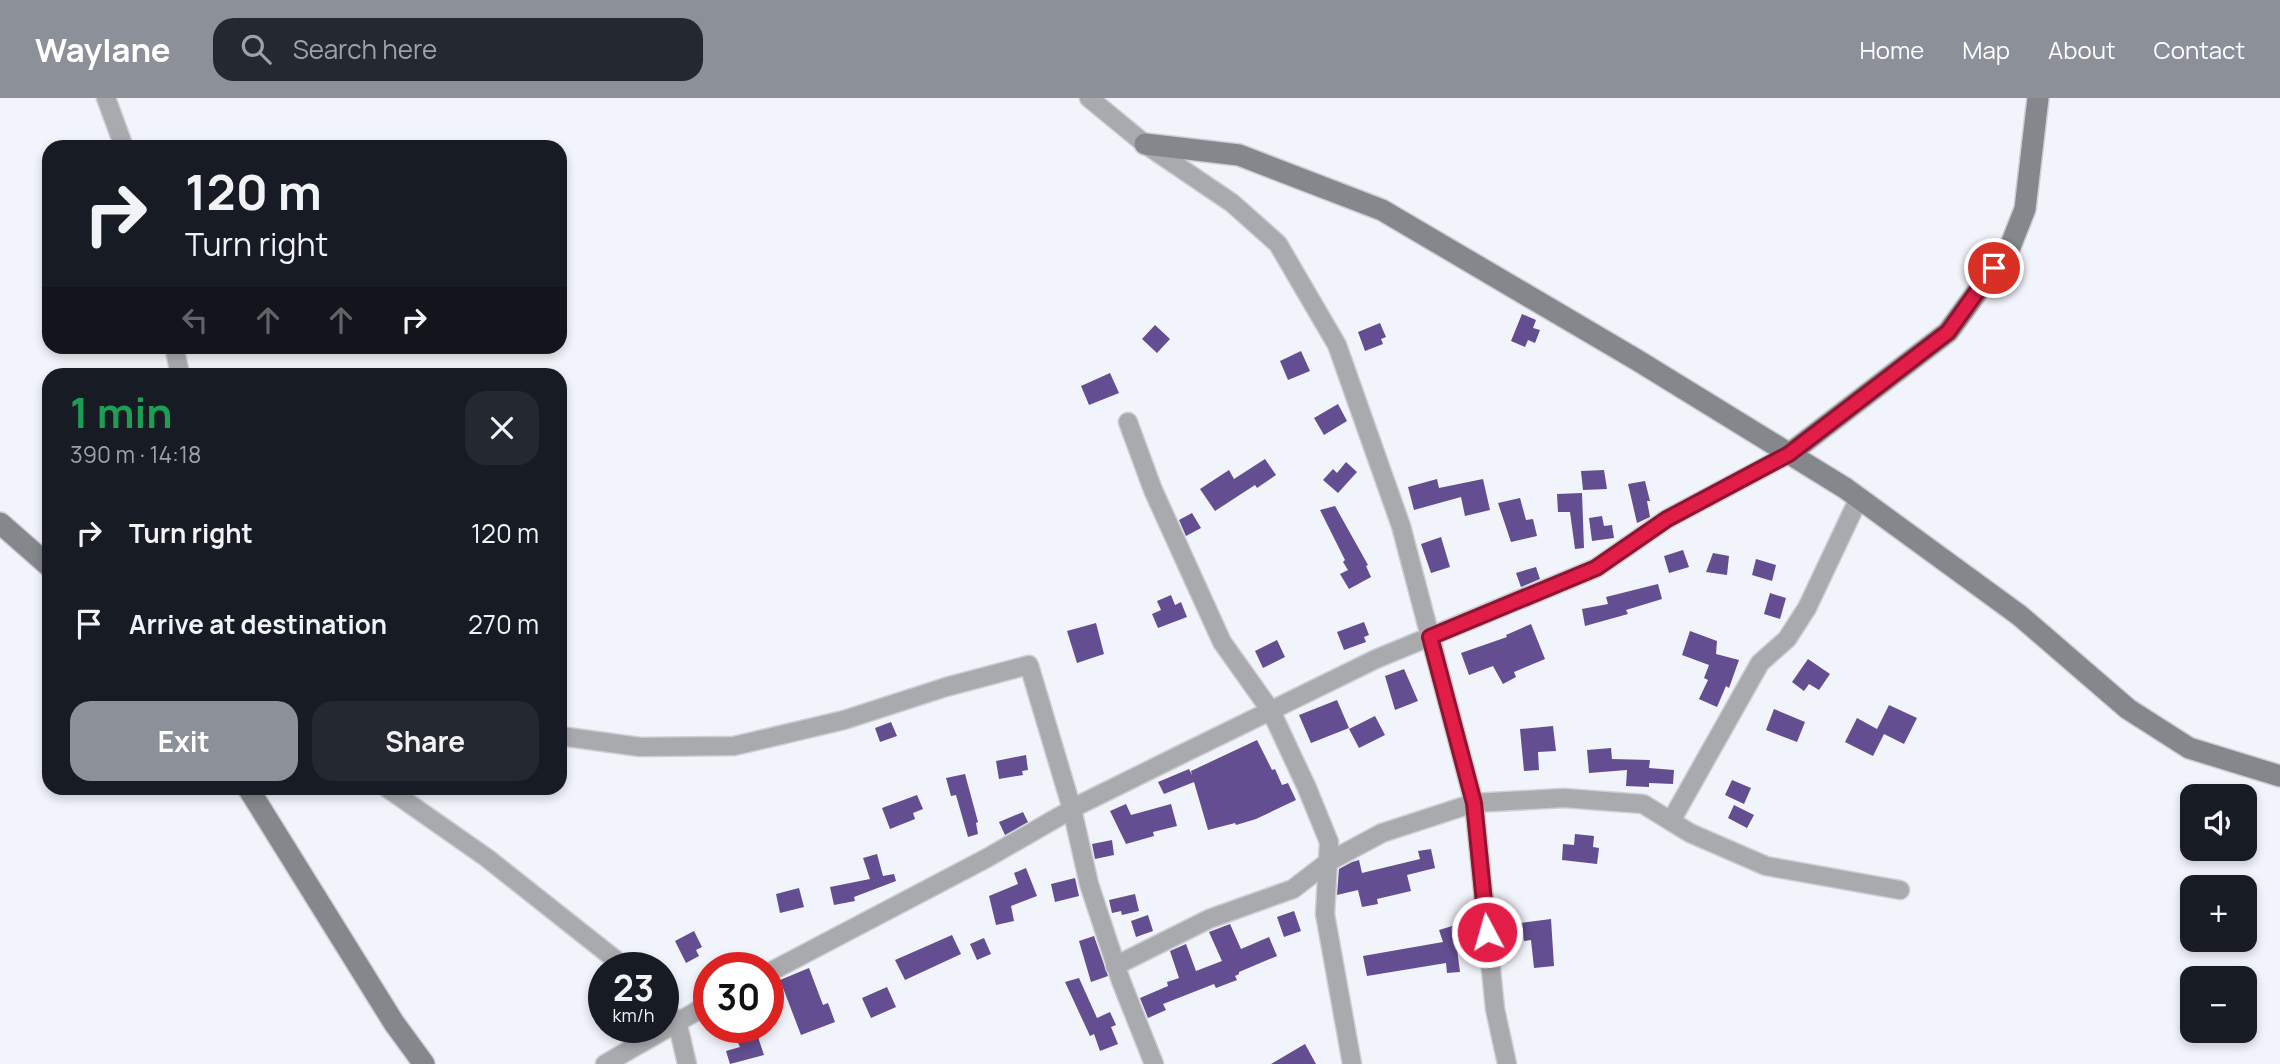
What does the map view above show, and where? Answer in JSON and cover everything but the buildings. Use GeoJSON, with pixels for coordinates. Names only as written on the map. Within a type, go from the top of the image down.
{"type":"FeatureCollection","features":[{"type":"Feature","properties":{"kind":"street"},"geometry":{"type":"LineString","coordinates":[[106,98],[121,140]]}},
{"type":"Feature","properties":{"kind":"street"},"geometry":{"type":"LineString","coordinates":[[1088,98],[1145,144],[1232,202],[1278,244],[1337,345],[1401,526],[1474,803],[1495,1009],[1507,1064]]}},
{"type":"Feature","properties":{"kind":"street"},"geometry":{"type":"LineString","coordinates":[[784,965],[987,859],[1072,809],[1376,659],[1596,568],[1667,519],[1789,454],[1948,332],[2010,247],[2025,209],[2038,98]]}},
{"type":"Feature","properties":{"kind":"street"},"geometry":{"type":"LineString","coordinates":[[1145,144],[1239,155],[1382,210],[1637,360],[1859,498],[2019,615],[2127,709],[2189,748],[2280,776]]}},
{"type":"Feature","properties":{"kind":"street"},"geometry":{"type":"LineString","coordinates":[[1128,422],[1153,490],[1222,642],[1271,711],[1329,842],[1325,914],[1352,1064]]}},
{"type":"Feature","properties":{"kind":"street"},"geometry":{"type":"LineString","coordinates":[[1671,821],[1760,663],[1787,639],[1807,608],[1859,498]]}},
{"type":"Feature","properties":{"kind":"street"},"geometry":{"type":"LineString","coordinates":[[0,523],[42,560]]}},
{"type":"Feature","properties":{"kind":"street"},"geometry":{"type":"LineString","coordinates":[[567,738],[640,747],[734,746],[844,720],[946,687],[1029,666],[1072,809],[1089,884],[1115,966],[1154,1064]]}},
{"type":"Feature","properties":{"kind":"street"},"geometry":{"type":"LineString","coordinates":[[252,795],[394,1023],[424,1064]]}},
{"type":"Feature","properties":{"kind":"street"},"geometry":{"type":"LineString","coordinates":[[397,795],[486,858],[606,952]]}},
{"type":"Feature","properties":{"kind":"street"},"geometry":{"type":"LineString","coordinates":[[1115,966],[1209,919],[1293,889],[1328,862],[1382,832],[1474,803],[1564,798],[1643,804],[1690,833],[1766,866],[1900,890]]}},
{"type":"Feature","properties":{"kind":"street"},"geometry":{"type":"LineString","coordinates":[[679,1030],[687,1064]]}},
{"type":"Feature","properties":{"kind":"street"},"geometry":{"type":"LineString","coordinates":[[605,1064],[640,1043]]}},
{"type":"Feature","properties":{"kind":"route"},"geometry":{"type":"LineString","coordinates":[[1487,932],[1474,803],[1430,637],[1596,568],[1667,519],[1789,454],[1948,332],[1994,268]]}}]}
